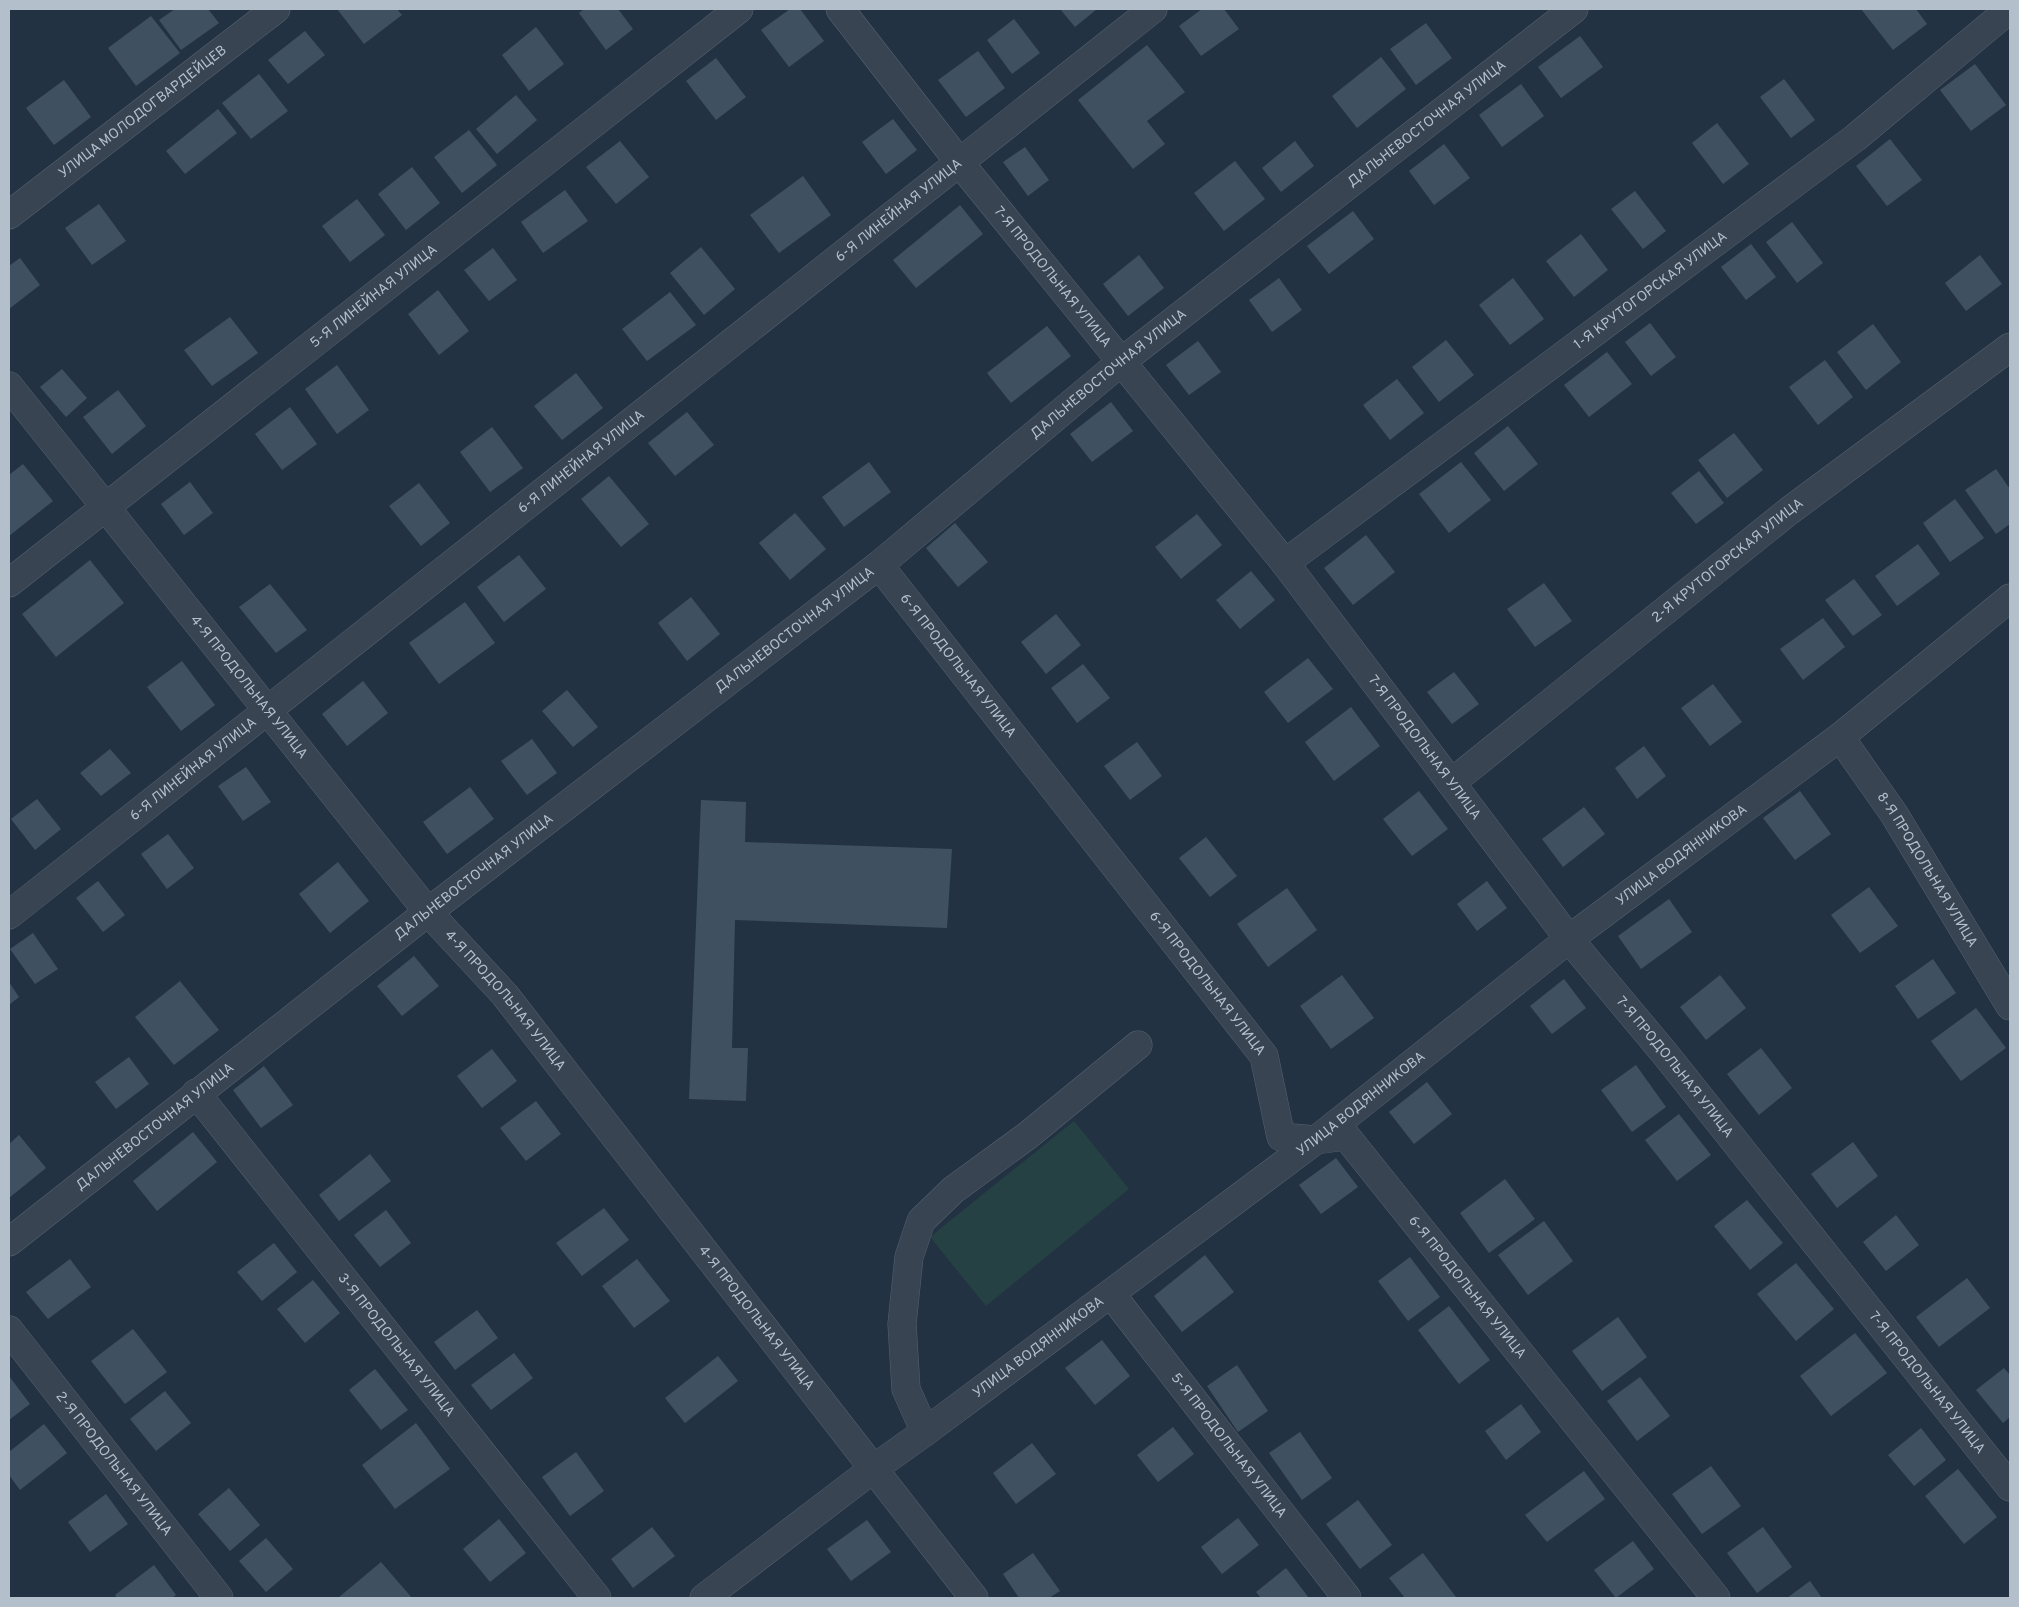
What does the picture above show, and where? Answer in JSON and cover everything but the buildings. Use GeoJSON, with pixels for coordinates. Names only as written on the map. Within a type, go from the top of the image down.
{"type":"FeatureCollection","features":[{"type":"Feature","properties":{"kind":"street","name":"УЛИЦА МОЛОДОГВАРДЕЙЦЕВ"},"geometry":{"type":"LineString","coordinates":[[9,215],[276,9]]}},
{"type":"Feature","properties":{"kind":"street","name":"5-Я ЛИНЕЙНАЯ УЛИЦА"},"geometry":{"type":"LineString","coordinates":[[9,583],[739,9]]}},
{"type":"Feature","properties":{"kind":"street","name":"7-Я ПРОДОЛЬНАЯ УЛИЦА"},"geometry":{"type":"LineString","coordinates":[[840,9],[959,162],[1285,563],[1569,939],[1666,1055],[2010,1486]]}},
{"type":"Feature","properties":{"kind":"street","name":"6-Я ЛИНЕЙНАЯ УЛИЦА"},"geometry":{"type":"LineString","coordinates":[[9,915],[1153,9]]}},
{"type":"Feature","properties":{"kind":"street","name":"ДАЛЬНЕВОСТОЧНАЯ УЛИЦА"},"geometry":{"type":"LineString","coordinates":[[9,1242],[428,912],[879,565],[1121,362],[1574,9]]}},
{"type":"Feature","properties":{"kind":"street","name":"1-Я КРУТОГОРСКАЯ УЛИЦА"},"geometry":{"type":"LineString","coordinates":[[1285,563],[1855,138],[2010,9]]}},
{"type":"Feature","properties":{"kind":"street","name":"2-Я КРУТОГОРСКАЯ УЛИЦА"},"geometry":{"type":"LineString","coordinates":[[1451,783],[1789,510],[2010,347]]}},
{"type":"Feature","properties":{"kind":"street","name":"4-Я ПРОДОЛЬНАЯ УЛИЦА"},"geometry":{"type":"LineString","coordinates":[[9,386],[428,912],[505,994],[974,1598]]}},
{"type":"Feature","properties":{"kind":"street","name":"6-Я ПРОДОЛЬНАЯ УЛИЦА"},"geometry":{"type":"LineString","coordinates":[[879,565],[1264,1056],[1281,1137],[1316,1140],[1346,1136],[1716,1598]]}},
{"type":"Feature","properties":{"kind":"street","name":"УЛИЦА ВОДЯННИКОВА"},"geometry":{"type":"LineString","coordinates":[[704,1598],[873,1468],[925,1432],[1316,1140],[1569,939],[1840,737],[2010,598]]}},
{"type":"Feature","properties":{"kind":"street","name":"8-Я ПРОДОЛЬНАЯ УЛИЦА"},"geometry":{"type":"LineString","coordinates":[[1840,737],[1894,814],[2010,1006]]}},
{"type":"Feature","properties":{"kind":"street"},"geometry":{"type":"LineString","coordinates":[[925,1432],[906,1390],[902,1324],[908,1257],[920,1221],[953,1190],[1027,1136],[1138,1045]]}},
{"type":"Feature","properties":{"kind":"street","name":"3-Я ПРОДОЛЬНАЯ УЛИЦА"},"geometry":{"type":"LineString","coordinates":[[196,1093],[598,1598]]}},
{"type":"Feature","properties":{"kind":"street","name":"5-Я ПРОДОЛЬНАЯ УЛИЦА"},"geometry":{"type":"LineString","coordinates":[[1110,1294],[1347,1598]]}},
{"type":"Feature","properties":{"kind":"street","name":"2-Я ПРОДОЛЬНАЯ УЛИЦА"},"geometry":{"type":"LineString","coordinates":[[9,1330],[219,1598]]}},
{"type":"Feature","properties":{"kind":"green space"},"geometry":{"type":"Polygon","coordinates":[[[1074,1121],[1129,1189],[986,1306],[930,1237],[1074,1121]]]}}]}
